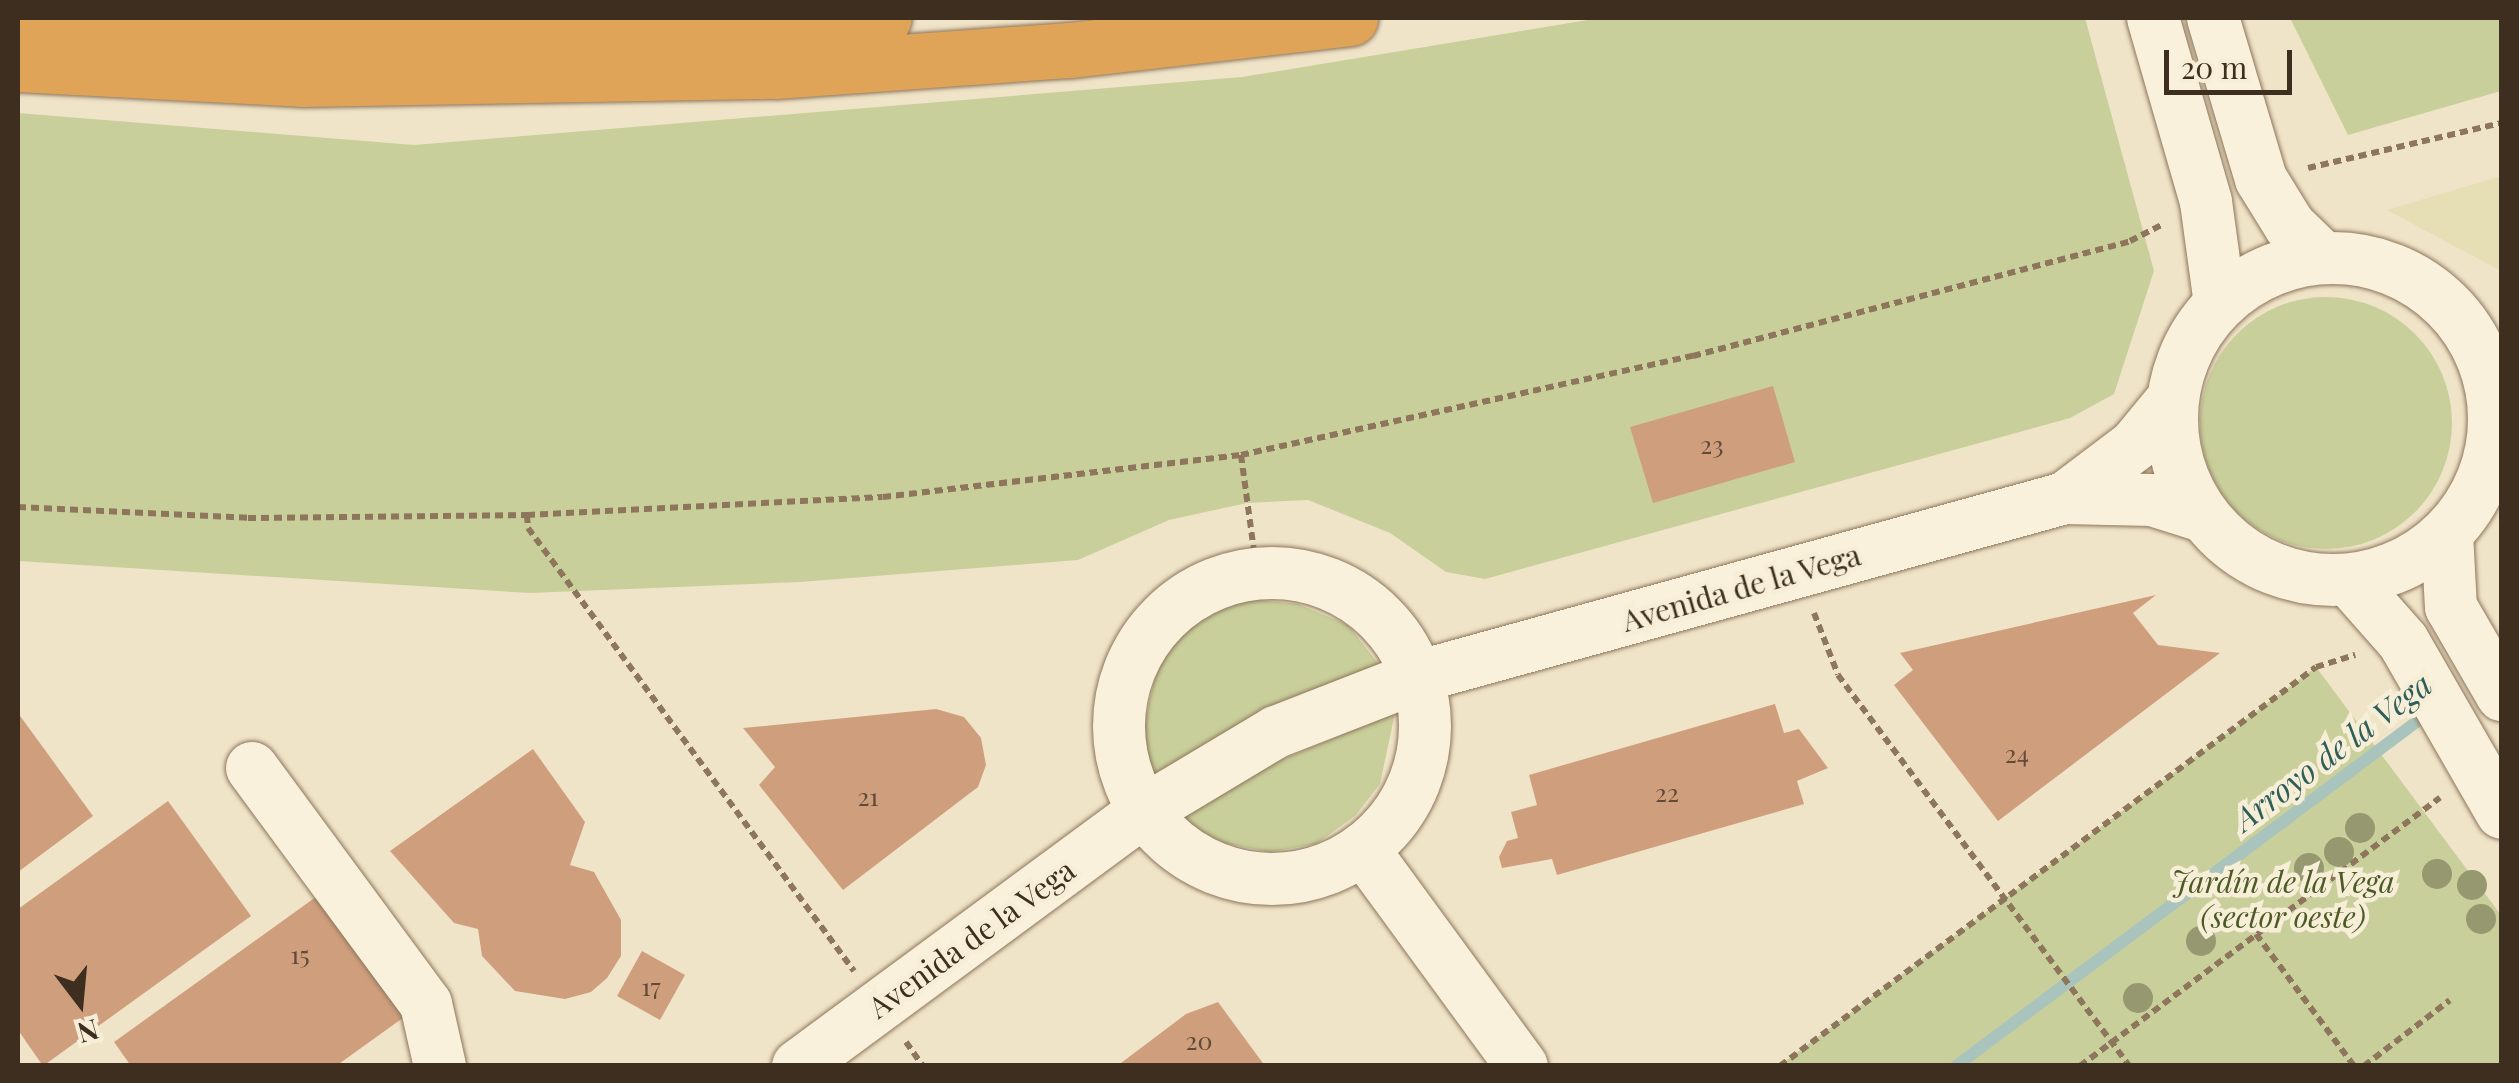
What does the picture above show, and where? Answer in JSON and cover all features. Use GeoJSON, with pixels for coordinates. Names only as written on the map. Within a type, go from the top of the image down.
{"type":"FeatureCollection","features":[{"type":"Feature","properties":{"kind":"highway"},"geometry":{"type":"LineString","coordinates":[[18,18],[534,34],[884,18]]}},
{"type":"Feature","properties":{"kind":"highway"},"geometry":{"type":"LineString","coordinates":[[18,64],[302,79],[775,72],[1070,50],[1350,18]]}},
{"type":"Feature","properties":{"kind":"street"},"geometry":{"type":"LineString","coordinates":[[2153,18],[2206,202],[2220,304]]}},
{"type":"Feature","properties":{"kind":"street"},"geometry":{"type":"LineString","coordinates":[[2213,18],[2261,180],[2290,226],[2323,258]]}},
{"type":"Feature","properties":{"kind":"street"},"geometry":{"type":"LineString","coordinates":[[2323,258],[2399,272],[2481,321],[2486,372],[2498,426],[2480,486],[2446,534],[2401,564],[2350,580],[2308,579],[2268,568],[2232,546],[2203,516],[2176,462],[2172,400],[2180,364],[2220,304],[2251,280],[2323,258]]}},
{"type":"Feature","properties":{"kind":"street","name":"Avenida de la Vega"},"geometry":{"type":"LineString","coordinates":[[2065,498],[2135,444],[2172,400]]}},
{"type":"Feature","properties":{"kind":"street","name":"Avenida de la Vega"},"geometry":{"type":"LineString","coordinates":[[798,1066],[1144,811],[1276,732],[1417,677],[2065,498],[2152,500],[2203,516]]}},
{"type":"Feature","properties":{"kind":"street"},"geometry":{"type":"LineString","coordinates":[[2446,534],[2451,607],[2502,695]]}},
{"type":"Feature","properties":{"kind":"street"},"geometry":{"type":"LineString","coordinates":[[1257,573],[1299,574],[1352,596],[1398,638],[1417,677],[1426,736],[1415,781],[1392,820],[1364,849],[1293,877],[1250,877],[1196,858],[1171,842],[1144,811],[1127,778],[1118,736],[1120,698],[1133,657],[1187,600],[1257,573]]}},
{"type":"Feature","properties":{"kind":"street"},"geometry":{"type":"LineString","coordinates":[[2350,580],[2403,641],[2488,793]]}},
{"type":"Feature","properties":{"kind":"street"},"geometry":{"type":"LineString","coordinates":[[252,768],[426,1004],[440,1066]]}},
{"type":"Feature","properties":{"kind":"street"},"geometry":{"type":"LineString","coordinates":[[1364,849],[1522,1066]]}},
{"type":"Feature","properties":{"kind":"path"},"geometry":{"type":"LineString","coordinates":[[2261,180],[2502,123]]}},
{"type":"Feature","properties":{"kind":"path"},"geometry":{"type":"LineString","coordinates":[[18,507],[248,518],[527,514],[883,496],[1241,455],[1693,356],[2130,241],[2206,202]]}},
{"type":"Feature","properties":{"kind":"path"},"geometry":{"type":"LineString","coordinates":[[1241,455],[1257,573]]}},
{"type":"Feature","properties":{"kind":"path"},"geometry":{"type":"LineString","coordinates":[[527,514],[528,528],[923,1066]]}},
{"type":"Feature","properties":{"kind":"path"},"geometry":{"type":"LineString","coordinates":[[1796,570],[1838,675],[2130,1066]]}},
{"type":"Feature","properties":{"kind":"path"},"geometry":{"type":"LineString","coordinates":[[1780,1066],[2316,666],[2403,641]]}},
{"type":"Feature","properties":{"kind":"path"},"geometry":{"type":"LineString","coordinates":[[2080,1066],[2256,934],[2488,793]]}},
{"type":"Feature","properties":{"kind":"path"},"geometry":{"type":"LineString","coordinates":[[2256,934],[2354,1066]]}},
{"type":"Feature","properties":{"kind":"path"},"geometry":{"type":"LineString","coordinates":[[2364,1066],[2450,1000]]}},
{"type":"Feature","properties":{"kind":"shaded area"},"geometry":{"type":"Polygon","coordinates":[[[2501,176],[2501,271],[2387,210],[2501,176]]]}},
{"type":"Feature","properties":{"kind":"green space"},"geometry":{"type":"Polygon","coordinates":[[[1600,18],[2085,18],[2154,271],[2114,394],[2070,418],[1485,579],[1446,572],[1390,533],[1308,500],[1247,503],[1169,520],[1078,560],[800,582],[530,593],[18,561],[18,113],[414,145],[1242,77],[1600,18]]]}},
{"type":"Feature","properties":{"kind":"green space"},"geometry":{"type":"Polygon","coordinates":[[[2290,18],[2501,18],[2501,91],[2348,135],[2290,18]]]}},
{"type":"Feature","properties":{"kind":"green space"},"geometry":{"type":"Polygon","coordinates":[[[2326,297],[2351,299],[2374,307],[2415,334],[2442,375],[2450,398],[2450,448],[2442,471],[2415,512],[2374,539],[2351,547],[2326,549],[2301,547],[2278,539],[2237,512],[2210,471],[2202,448],[2200,423],[2202,398],[2210,375],[2237,334],[2278,307],[2301,299],[2326,297]]]}},
{"type":"Feature","properties":{"kind":"green space"},"geometry":{"type":"Polygon","coordinates":[[[1251,599],[1298,604],[1348,625],[1380,666],[1216,738],[1151,776],[1141,740],[1157,668],[1179,633],[1206,613],[1251,599]]]}},
{"type":"Feature","properties":{"kind":"green space","name":"Jardín de la Vega (sector oeste)"},"geometry":{"type":"Polygon","coordinates":[[[2316,667],[2501,915],[2501,1065],[1780,1065],[2316,667]]]}},
{"type":"Feature","properties":{"kind":"green space"},"geometry":{"type":"Polygon","coordinates":[[[1395,713],[1380,784],[1355,816],[1316,844],[1270,852],[1223,843],[1180,819],[1276,762],[1395,713]]]}},
{"type":"Feature","properties":{"kind":"building"},"geometry":{"type":"Polygon","coordinates":[[[1773,386],[1795,462],[1653,503],[1630,427],[1773,386]]]}},
{"type":"Feature","properties":{"kind":"building"},"geometry":{"type":"Polygon","coordinates":[[[2156,595],[2133,613],[2158,645],[2220,653],[1998,821],[1894,685],[1913,670],[1900,653],[2156,595]]]}},
{"type":"Feature","properties":{"kind":"building"},"geometry":{"type":"Polygon","coordinates":[[[1775,704],[1784,733],[1799,729],[1828,768],[1797,781],[1804,804],[1557,875],[1552,859],[1502,868],[1499,857],[1507,841],[1518,838],[1511,812],[1537,805],[1529,775],[1775,704]]]}},
{"type":"Feature","properties":{"kind":"building"},"geometry":{"type":"Polygon","coordinates":[[[936,709],[964,717],[981,738],[986,765],[978,787],[843,890],[759,785],[775,767],[743,728],[936,709]]]}},
{"type":"Feature","properties":{"kind":"building"},"geometry":{"type":"Polygon","coordinates":[[[18,713],[93,816],[18,872],[18,713]]]}},
{"type":"Feature","properties":{"kind":"building"},"geometry":{"type":"Polygon","coordinates":[[[533,749],[585,822],[570,865],[594,872],[621,920],[621,956],[607,978],[591,992],[565,999],[515,991],[482,956],[478,929],[454,923],[390,851],[533,749]]]}},
{"type":"Feature","properties":{"kind":"building"},"geometry":{"type":"Polygon","coordinates":[[[168,801],[251,916],[43,1066],[18,1030],[18,909],[168,801]]]}},
{"type":"Feature","properties":{"kind":"building"},"geometry":{"type":"Polygon","coordinates":[[[320,894],[407,1015],[336,1066],[131,1066],[114,1042],[320,894]]]}},
{"type":"Feature","properties":{"kind":"building"},"geometry":{"type":"Polygon","coordinates":[[[642,951],[685,975],[660,1020],[617,996],[642,951]]]}},
{"type":"Feature","properties":{"kind":"building"},"geometry":{"type":"Polygon","coordinates":[[[1218,1002],[1265,1066],[1117,1066],[1186,1014],[1218,1002]]]}},
{"type":"Feature","properties":{"kind":"waterway","name":"Arroyo de la Vega"},"geometry":{"type":"LineString","coordinates":[[1956,1066],[2431,711]]}}]}
